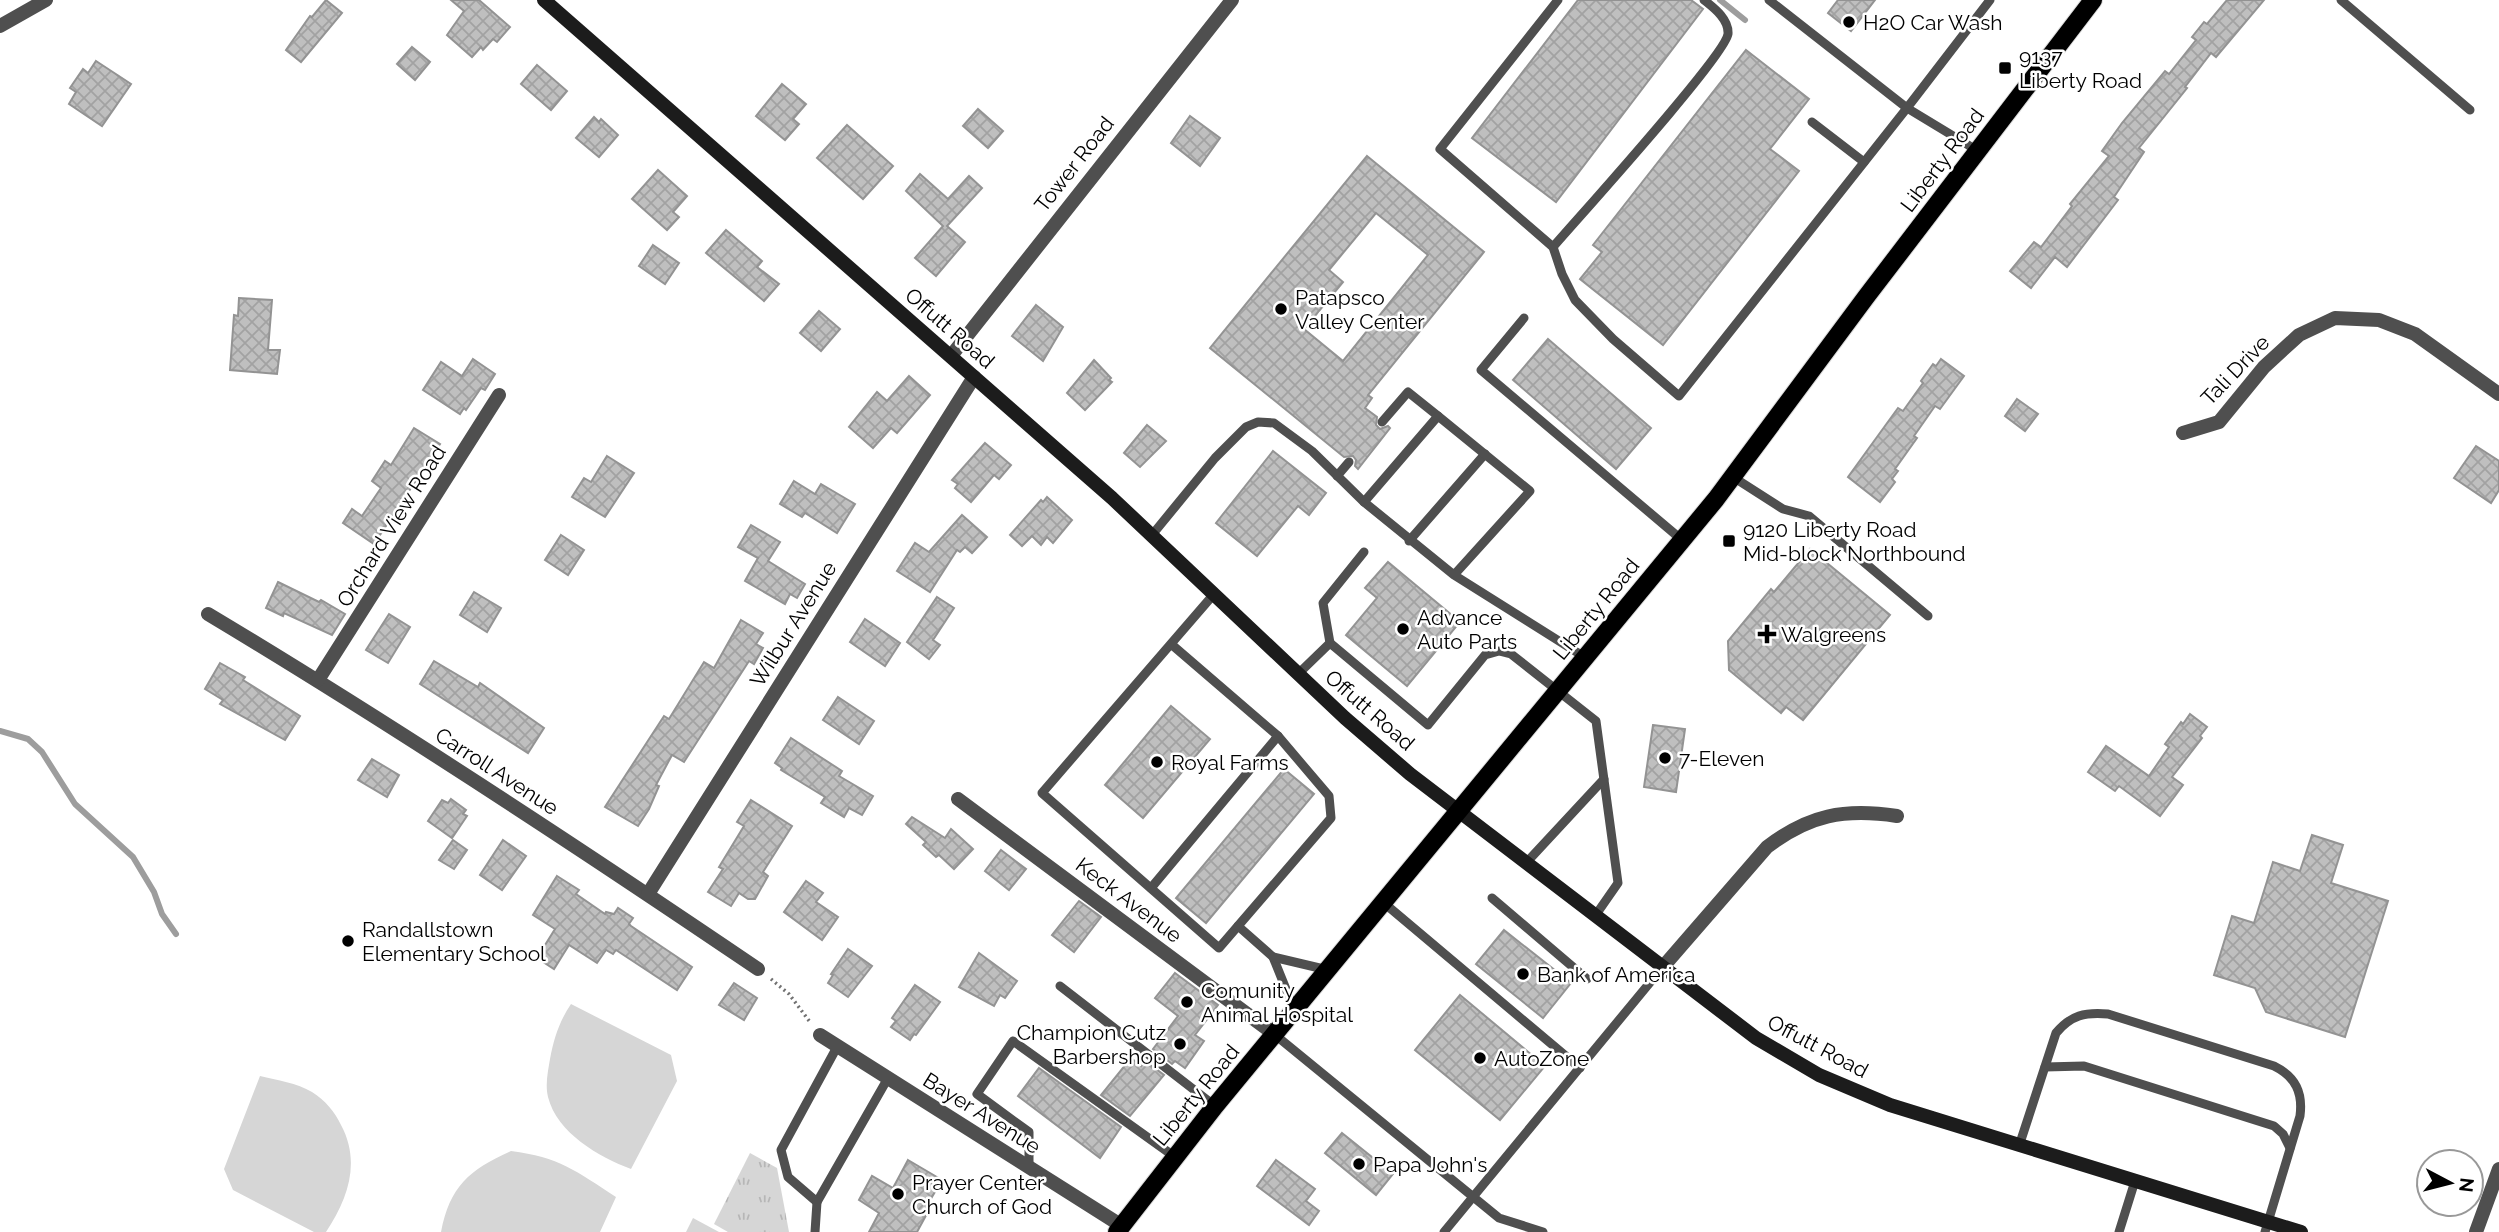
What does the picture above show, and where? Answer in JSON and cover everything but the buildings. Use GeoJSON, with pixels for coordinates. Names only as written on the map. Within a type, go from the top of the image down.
{"type":"FeatureCollection","features":[{"type":"Feature","properties":{"kind":"main road","name":"Liberty Road"},"geometry":{"type":"LineString","coordinates":[[1119,1229],[1215,1106],[1733,477],[2092,0]]}},
{"type":"Feature","properties":{"kind":"street"},"geometry":{"type":"LineString","coordinates":[[0,26],[46,0]]}},
{"type":"Feature","properties":{"kind":"street","name":"Offutt Road"},"geometry":{"type":"LineString","coordinates":[[544,0],[1152,535],[1345,719],[1410,774],[1756,1038],[1819,1075],[1890,1105],[2135,1181],[2266,1227],[2301,1232]]}},
{"type":"Feature","properties":{"kind":"street","name":"Tower Road"},"geometry":{"type":"LineString","coordinates":[[951,356],[1232,0]]}},
{"type":"Feature","properties":{"kind":"street","name":"Tali Drive"},"geometry":{"type":"LineString","coordinates":[[2183,433],[2219,422],[2264,367],[2300,335],[2335,318],[2379,320],[2415,334],[2499,394]]}},
{"type":"Feature","properties":{"kind":"street","name":"Wilbur Avenue"},"geometry":{"type":"LineString","coordinates":[[648,894],[974,377]]}},
{"type":"Feature","properties":{"kind":"street","name":"Orchard View Road"},"geometry":{"type":"LineString","coordinates":[[318,680],[499,394]]}},
{"type":"Feature","properties":{"kind":"street","name":"Carroll Avenue"},"geometry":{"type":"LineString","coordinates":[[208,614],[318,680],[648,894],[758,969]]}},
{"type":"Feature","properties":{"kind":"street","name":"Keck Avenue"},"geometry":{"type":"LineString","coordinates":[[958,799],[1274,1034]]}},
{"type":"Feature","properties":{"kind":"street"},"geometry":{"type":"LineString","coordinates":[[1662,968],[1767,847],[1786,832],[1833,814],[1852,812],[1897,816]]}},
{"type":"Feature","properties":{"kind":"street","name":"Bayer Avenue"},"geometry":{"type":"LineString","coordinates":[[820,1035],[1029,1168],[1119,1229]]}},
{"type":"Feature","properties":{"kind":"street"},"geometry":{"type":"LineString","coordinates":[[2476,1232],[2499,1169]]}},
{"type":"Feature","properties":{"kind":"lane"},"geometry":{"type":"LineString","coordinates":[[1558,0],[1440,149],[1553,247],[1575,300],[1613,339],[1679,396],[1990,0]]}},
{"type":"Feature","properties":{"kind":"lane"},"geometry":{"type":"LineString","coordinates":[[1553,247],[1726,42],[1728,30],[1723,19],[1704,0]]}},
{"type":"Feature","properties":{"kind":"lane"},"geometry":{"type":"LineString","coordinates":[[1769,0],[1906,108],[1978,151]]}},
{"type":"Feature","properties":{"kind":"lane"},"geometry":{"type":"LineString","coordinates":[[2341,0],[2470,110]]}},
{"type":"Feature","properties":{"kind":"lane"},"geometry":{"type":"LineString","coordinates":[[1812,122],[1864,162]]}},
{"type":"Feature","properties":{"kind":"lane"},"geometry":{"type":"LineString","coordinates":[[1524,318],[1481,370],[1682,540]]}},
{"type":"Feature","properties":{"kind":"lane"},"geometry":{"type":"LineString","coordinates":[[1382,422],[1408,392],[1530,491],[1454,575]]}},
{"type":"Feature","properties":{"kind":"lane"},"geometry":{"type":"LineString","coordinates":[[1364,502],[1438,416]]}},
{"type":"Feature","properties":{"kind":"lane"},"geometry":{"type":"LineString","coordinates":[[1152,535],[1214,458],[1246,427],[1258,422],[1274,423],[1312,451],[1364,502],[1454,575],[1586,658]]}},
{"type":"Feature","properties":{"kind":"lane"},"geometry":{"type":"LineString","coordinates":[[1409,541],[1485,454]]}},
{"type":"Feature","properties":{"kind":"lane"},"geometry":{"type":"LineString","coordinates":[[1337,476],[1349,462]]}},
{"type":"Feature","properties":{"kind":"lane"},"geometry":{"type":"LineString","coordinates":[[1733,477],[1783,509],[1810,516],[1928,616]]}},
{"type":"Feature","properties":{"kind":"lane"},"geometry":{"type":"LineString","coordinates":[[1364,552],[1323,603],[1330,643],[1428,725],[1485,655],[1499,651],[1511,654],[1597,721],[1618,883],[1595,916]]}},
{"type":"Feature","properties":{"kind":"lane"},"geometry":{"type":"LineString","coordinates":[[1171,644],[1278,736],[1329,796],[1331,818],[1219,948],[1042,793],[1214,594]]}},
{"type":"Feature","properties":{"kind":"lane"},"geometry":{"type":"LineString","coordinates":[[1298,674],[1330,643]]}},
{"type":"Feature","properties":{"kind":"lane"},"geometry":{"type":"LineString","coordinates":[[1151,888],[1278,736]]}},
{"type":"Feature","properties":{"kind":"lane"},"geometry":{"type":"LineString","coordinates":[[1527,862],[1604,779]]}},
{"type":"Feature","properties":{"kind":"lane"},"geometry":{"type":"LineString","coordinates":[[1492,898],[1587,979]]}},
{"type":"Feature","properties":{"kind":"lane"},"geometry":{"type":"LineString","coordinates":[[1384,903],[1580,1068]]}},
{"type":"Feature","properties":{"kind":"lane"},"geometry":{"type":"LineString","coordinates":[[1238,926],[1273,957],[1295,1010]]}},
{"type":"Feature","properties":{"kind":"lane"},"geometry":{"type":"LineString","coordinates":[[1273,957],[1328,970]]}},
{"type":"Feature","properties":{"kind":"lane"},"geometry":{"type":"LineString","coordinates":[[1444,1232],[1662,968]]}},
{"type":"Feature","properties":{"kind":"lane"},"geometry":{"type":"LineString","coordinates":[[1060,986],[1215,1106]]}},
{"type":"Feature","properties":{"kind":"lane"},"geometry":{"type":"LineString","coordinates":[[2020,1146],[2056,1033],[2065,1022],[2075,1016],[2092,1012],[2108,1014],[2274,1066],[2282,1070],[2299,1088],[2302,1101],[2300,1116],[2266,1227]]}},
{"type":"Feature","properties":{"kind":"lane"},"geometry":{"type":"LineString","coordinates":[[1274,1034],[1499,1218],[1543,1232]]}},
{"type":"Feature","properties":{"kind":"lane"},"geometry":{"type":"LineString","coordinates":[[1029,1168],[1029,1132],[977,1094],[1013,1041],[1175,1157]]}},
{"type":"Feature","properties":{"kind":"lane"},"geometry":{"type":"LineString","coordinates":[[817,1202],[788,1177],[781,1150],[837,1046]]}},
{"type":"Feature","properties":{"kind":"lane"},"geometry":{"type":"LineString","coordinates":[[2045,1067],[2084,1066],[2274,1126],[2290,1147]]}},
{"type":"Feature","properties":{"kind":"lane"},"geometry":{"type":"LineString","coordinates":[[815,1232],[817,1202],[888,1079]]}},
{"type":"Feature","properties":{"kind":"lane"},"geometry":{"type":"LineString","coordinates":[[2119,1232],[2135,1181]]}},
{"type":"Feature","properties":{"kind":"path"},"geometry":{"type":"LineString","coordinates":[[758,969],[789,994],[820,1035]]}},
{"type":"Feature","properties":{"kind":"green space"},"geometry":{"type":"Polygon","coordinates":[[[571,1004],[671,1055],[677,1081],[631,1169],[606,1158],[581,1142],[560,1122],[548,1097],[547,1078],[553,1044],[571,1004]]]}},
{"type":"Feature","properties":{"kind":"green space"},"geometry":{"type":"Polygon","coordinates":[[[260,1076],[293,1084],[317,1095],[336,1115],[347,1139],[351,1166],[349,1180],[340,1207],[326,1232],[314,1232],[233,1190],[224,1169],[260,1076]]]}},
{"type":"Feature","properties":{"kind":"green space"},"geometry":{"type":"Polygon","coordinates":[[[511,1151],[555,1161],[616,1197],[600,1232],[441,1232],[450,1203],[464,1181],[484,1165],[511,1151]]]}},
{"type":"Feature","properties":{"kind":"green space"},"geometry":{"type":"Polygon","coordinates":[[[750,1153],[777,1168],[789,1232],[728,1232],[714,1224],[750,1153]]]}},
{"type":"Feature","properties":{"kind":"green space"},"geometry":{"type":"Polygon","coordinates":[[[693,1218],[719,1232],[686,1232],[693,1218]]]}},
{"type":"Feature","properties":{"kind":"waterway"},"geometry":{"type":"LineString","coordinates":[[1720,0],[1745,20]]}},
{"type":"Feature","properties":{"kind":"waterway"},"geometry":{"type":"LineString","coordinates":[[0,731],[28,739],[42,752],[75,804],[133,857],[154,892],[162,914],[176,934]]}},
{"type":"Feature","properties":{"kind":"place","name":"H2O Car Wash"},"geometry":{"type":"Point","coordinates":[1849,22]}},
{"type":"Feature","properties":{"kind":"place","name":"9137 Liberty Road"},"geometry":{"type":"Point","coordinates":[2005,68]}},
{"type":"Feature","properties":{"kind":"place","name":"Patapsco Valley Center"},"geometry":{"type":"Point","coordinates":[1281,309]}},
{"type":"Feature","properties":{"kind":"place","name":"9120 Liberty Road Mid-block Northbound"},"geometry":{"type":"Point","coordinates":[1729,541]}},
{"type":"Feature","properties":{"kind":"place","name":"Advance Auto Parts"},"geometry":{"type":"Point","coordinates":[1403,629]}},
{"type":"Feature","properties":{"kind":"place","name":"Walgreens"},"geometry":{"type":"Point","coordinates":[1767,634]}},
{"type":"Feature","properties":{"kind":"place","name":"7-Eleven"},"geometry":{"type":"Point","coordinates":[1665,758]}},
{"type":"Feature","properties":{"kind":"place","name":"Royal Farms"},"geometry":{"type":"Point","coordinates":[1157,762]}},
{"type":"Feature","properties":{"kind":"place","name":"Randallstown Elementary School"},"geometry":{"type":"Point","coordinates":[348,941]}},
{"type":"Feature","properties":{"kind":"place","name":"Bank of America"},"geometry":{"type":"Point","coordinates":[1523,974]}},
{"type":"Feature","properties":{"kind":"place","name":"Comunity Animal Hospital"},"geometry":{"type":"Point","coordinates":[1187,1002]}},
{"type":"Feature","properties":{"kind":"place","name":"Champion Cutz Barbershop"},"geometry":{"type":"Point","coordinates":[1180,1044]}},
{"type":"Feature","properties":{"kind":"place","name":"AutoZone"},"geometry":{"type":"Point","coordinates":[1480,1058]}},
{"type":"Feature","properties":{"kind":"place","name":"Papa John's"},"geometry":{"type":"Point","coordinates":[1359,1164]}},
{"type":"Feature","properties":{"kind":"place","name":"Prayer Center Church of God"},"geometry":{"type":"Point","coordinates":[898,1194]}}]}
